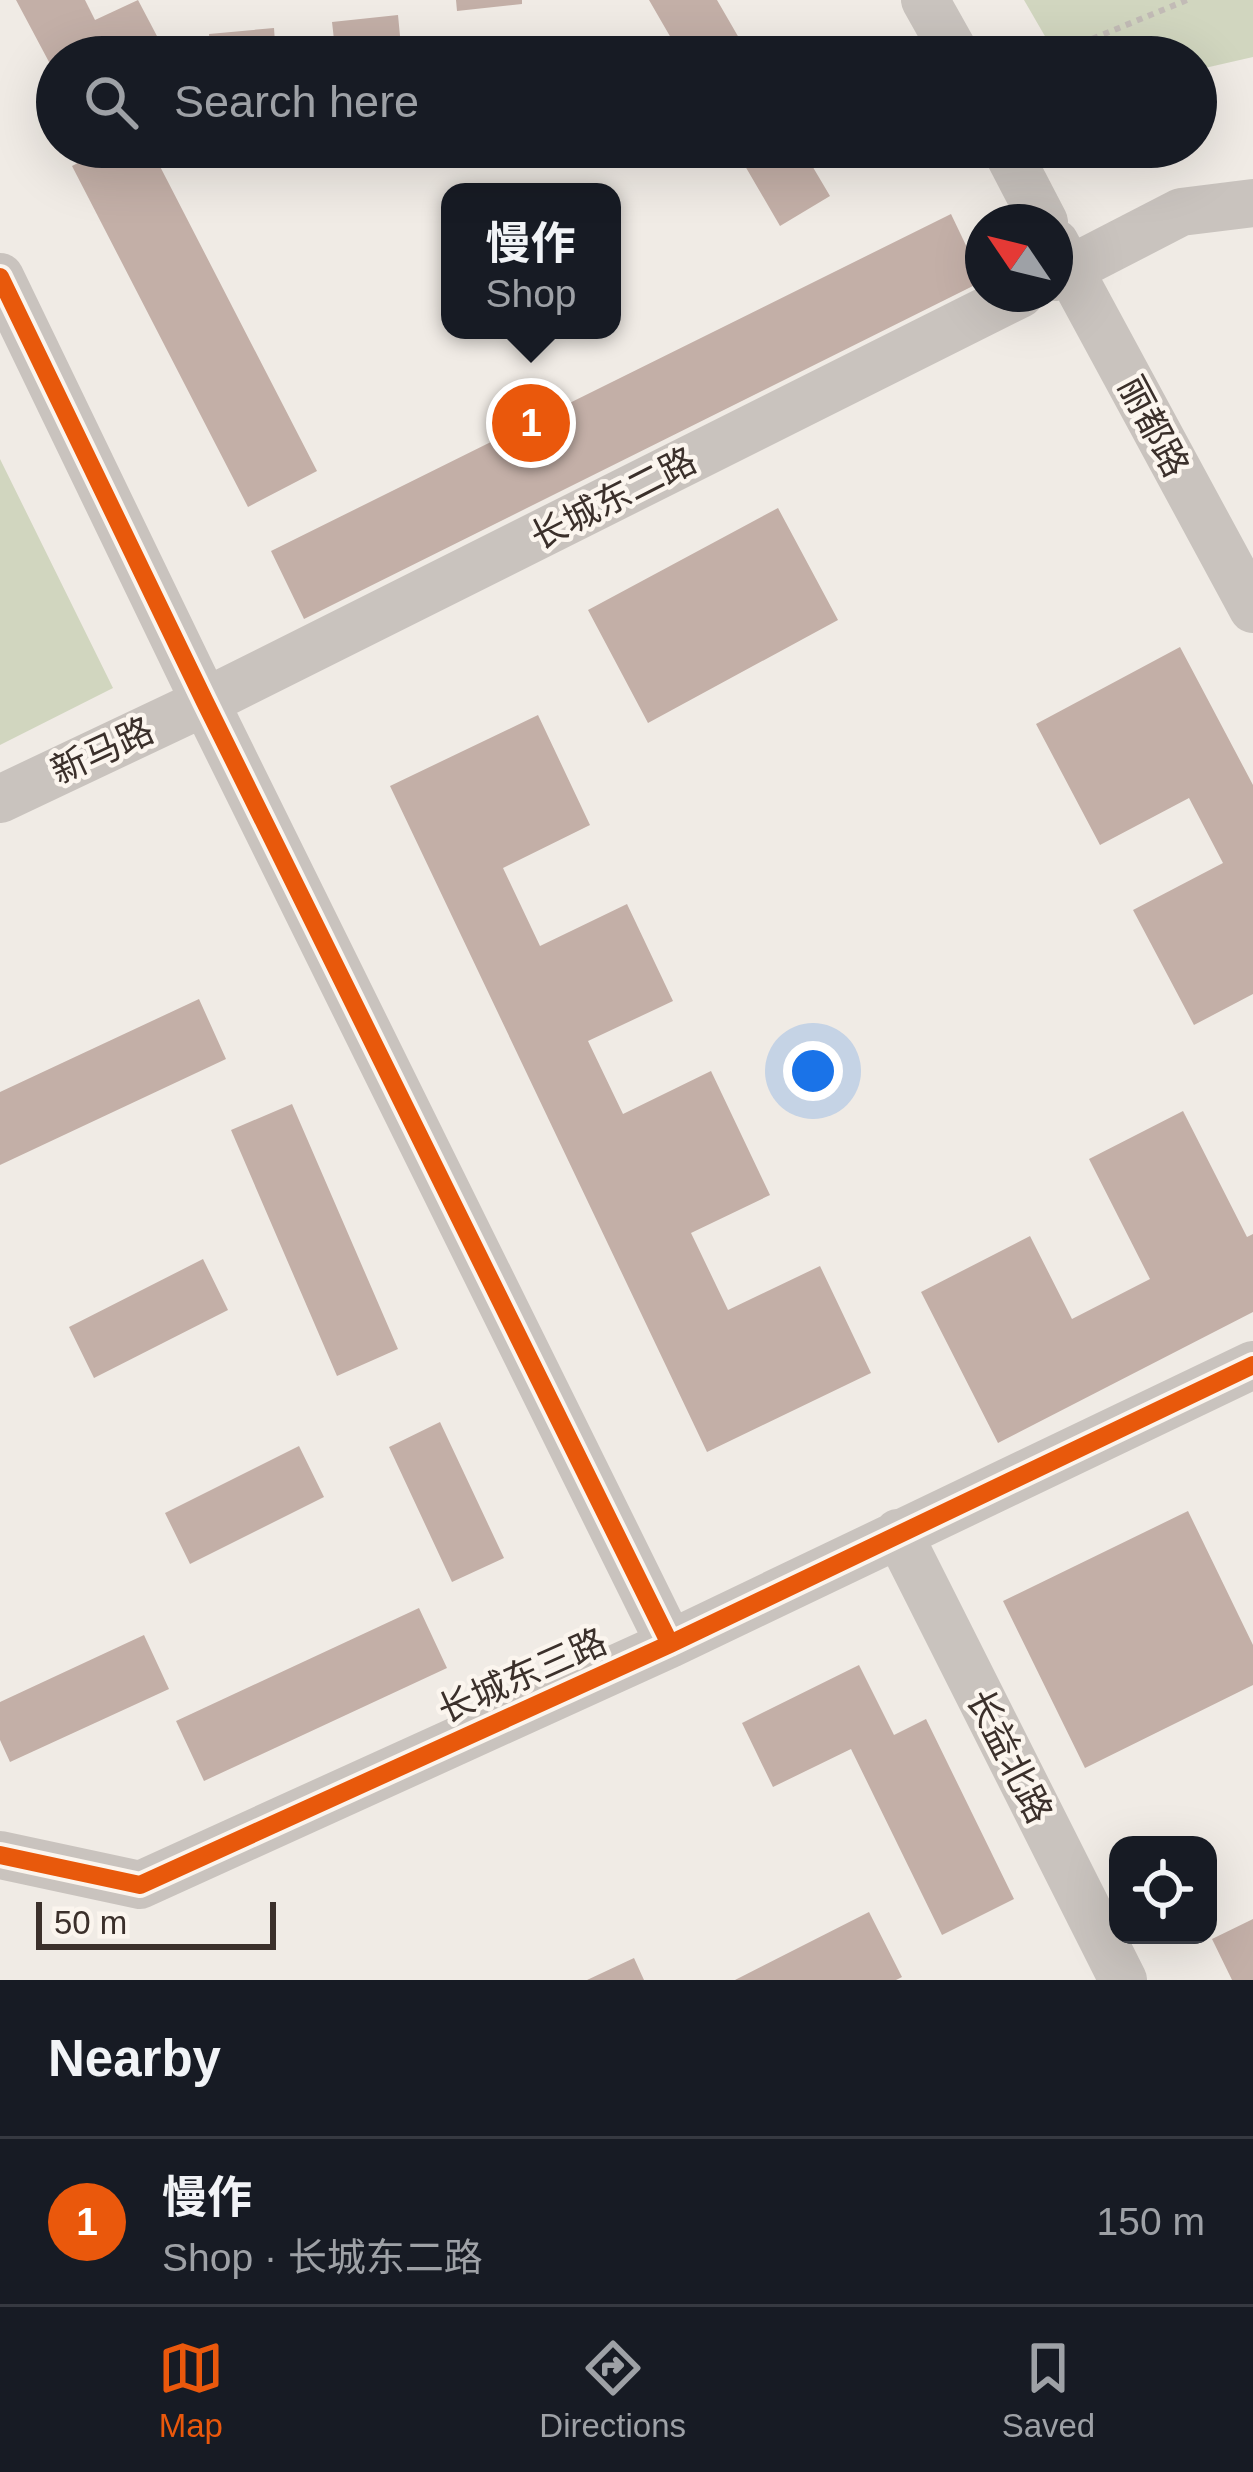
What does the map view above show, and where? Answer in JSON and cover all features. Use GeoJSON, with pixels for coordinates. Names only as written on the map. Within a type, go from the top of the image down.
{"type":"FeatureCollection","features":[{"type":"Feature","properties":{"kind":"street"},"geometry":{"type":"LineString","coordinates":[[925,0],[945,36]]}},
{"type":"Feature","properties":{"kind":"street"},"geometry":{"type":"LineString","coordinates":[[1016,168],[1035,204]]}},
{"type":"Feature","properties":{"kind":"street"},"geometry":{"type":"LineString","coordinates":[[1073,258],[1181,212],[1253,203]]}},
{"type":"Feature","properties":{"kind":"street"},"geometry":{"type":"LineString","coordinates":[[0,277],[670,1644]]}},
{"type":"Feature","properties":{"kind":"street","name":"丽都路"},"geometry":{"type":"LineString","coordinates":[[1073,286],[1253,609]]}},
{"type":"Feature","properties":{"kind":"street","name":"长城东二路"},"geometry":{"type":"LineString","coordinates":[[205,702],[984,312]]}},
{"type":"Feature","properties":{"kind":"street","name":"新马路"},"geometry":{"type":"LineString","coordinates":[[0,799],[205,702]]}},
{"type":"Feature","properties":{"kind":"street","name":"长城东三路"},"geometry":{"type":"LineString","coordinates":[[0,1855],[140,1885],[670,1644],[1253,1365]]}},
{"type":"Feature","properties":{"kind":"street","name":"长益北路"},"geometry":{"type":"LineString","coordinates":[[898,1533],[1123,1980]]}},
{"type":"Feature","properties":{"kind":"path"},"geometry":{"type":"LineString","coordinates":[[1099,36],[1187,0]]}},
{"type":"Feature","properties":{"kind":"green space"},"geometry":{"type":"Polygon","coordinates":[[[1024,0],[1253,0],[1253,57],[1217,65],[1217,36],[1045,36],[1024,0]]]}},
{"type":"Feature","properties":{"kind":"green space"},"geometry":{"type":"Polygon","coordinates":[[[0,459],[113,688],[0,745],[0,459]]]}},
{"type":"Feature","properties":{"kind":"building"},"geometry":{"type":"Polygon","coordinates":[[[16,0],[85,0],[95,20],[138,0],[157,36],[36,36],[16,0]]]}},
{"type":"Feature","properties":{"kind":"building"},"geometry":{"type":"Polygon","coordinates":[[[456,0],[522,0],[522,4],[457,11],[456,0]]]}},
{"type":"Feature","properties":{"kind":"building"},"geometry":{"type":"Polygon","coordinates":[[[649,0],[717,0],[738,36],[670,36],[649,0]]]}},
{"type":"Feature","properties":{"kind":"building"},"geometry":{"type":"Polygon","coordinates":[[[398,15],[400,36],[334,36],[332,22],[398,15]]]}},
{"type":"Feature","properties":{"kind":"building"},"geometry":{"type":"Polygon","coordinates":[[[274,28],[275,36],[209,36],[274,28]]]}},
{"type":"Feature","properties":{"kind":"building"},"geometry":{"type":"Polygon","coordinates":[[[73,168],[161,168],[317,471],[248,507],[73,168]]]}},
{"type":"Feature","properties":{"kind":"building"},"geometry":{"type":"Polygon","coordinates":[[[746,168],[813,168],[830,196],[780,226],[746,168]]]}},
{"type":"Feature","properties":{"kind":"building"},"geometry":{"type":"Polygon","coordinates":[[[951,214],[965,243],[965,290],[304,619],[271,551],[951,214]]]}},
{"type":"Feature","properties":{"kind":"building"},"geometry":{"type":"Polygon","coordinates":[[[778,508],[838,620],[648,723],[588,610],[778,508]]]}},
{"type":"Feature","properties":{"kind":"building"},"geometry":{"type":"Polygon","coordinates":[[[1180,647],[1253,785],[1253,994],[1194,1025],[1133,910],[1223,863],[1189,798],[1100,845],[1036,724],[1180,647]]]}},
{"type":"Feature","properties":{"kind":"building"},"geometry":{"type":"Polygon","coordinates":[[[538,715],[590,825],[503,868],[540,946],[627,904],[673,1001],[588,1041],[623,1114],[711,1071],[770,1195],[691,1233],[728,1310],[820,1266],[871,1373],[707,1452],[390,786],[538,715]]]}},
{"type":"Feature","properties":{"kind":"building"},"geometry":{"type":"Polygon","coordinates":[[[199,999],[226,1059],[0,1165],[0,1092],[199,999]]]}},
{"type":"Feature","properties":{"kind":"building"},"geometry":{"type":"Polygon","coordinates":[[[292,1104],[398,1349],[337,1376],[231,1130],[292,1104]]]}},
{"type":"Feature","properties":{"kind":"building"},"geometry":{"type":"Polygon","coordinates":[[[1183,1111],[1247,1237],[1253,1234],[1253,1312],[998,1443],[921,1292],[1030,1236],[1072,1319],[1150,1279],[1089,1159],[1183,1111]]]}},
{"type":"Feature","properties":{"kind":"building"},"geometry":{"type":"Polygon","coordinates":[[[203,1259],[228,1310],[94,1378],[69,1327],[203,1259]]]}},
{"type":"Feature","properties":{"kind":"building"},"geometry":{"type":"Polygon","coordinates":[[[440,1422],[504,1558],[452,1582],[389,1447],[440,1422]]]}},
{"type":"Feature","properties":{"kind":"building"},"geometry":{"type":"Polygon","coordinates":[[[299,1446],[324,1497],[190,1564],[165,1513],[299,1446]]]}},
{"type":"Feature","properties":{"kind":"building"},"geometry":{"type":"Polygon","coordinates":[[[1188,1511],[1253,1645],[1253,1685],[1085,1768],[1003,1601],[1188,1511]]]}},
{"type":"Feature","properties":{"kind":"building"},"geometry":{"type":"Polygon","coordinates":[[[419,1608],[447,1668],[204,1781],[176,1721],[419,1608]]]}},
{"type":"Feature","properties":{"kind":"building"},"geometry":{"type":"Polygon","coordinates":[[[144,1635],[169,1689],[10,1762],[0,1740],[0,1702],[144,1635]]]}},
{"type":"Feature","properties":{"kind":"building"},"geometry":{"type":"Polygon","coordinates":[[[859,1665],[894,1735],[926,1719],[1014,1899],[942,1935],[851,1749],[773,1787],[742,1723],[859,1665]]]}},
{"type":"Feature","properties":{"kind":"building"},"geometry":{"type":"Polygon","coordinates":[[[869,1912],[902,1977],[735,1980],[869,1912]]]}},
{"type":"Feature","properties":{"kind":"building"},"geometry":{"type":"Polygon","coordinates":[[[1253,1919],[1253,1980],[1232,1980],[1214,1944],[1217,1937],[1253,1919]]]}},
{"type":"Feature","properties":{"kind":"building"},"geometry":{"type":"Polygon","coordinates":[[[634,1958],[644,1980],[587,1980],[634,1958]]]}},
{"type":"Feature","properties":{"kind":"cycle path"},"geometry":{"type":"LineString","coordinates":[[0,277],[670,1644]]}},
{"type":"Feature","properties":{"kind":"cycle path"},"geometry":{"type":"LineString","coordinates":[[0,1855],[140,1885],[670,1644],[1253,1365]]}},
{"type":"Feature","properties":{"kind":"place","name":"慢作"},"geometry":{"type":"Point","coordinates":[531,423]}}]}
